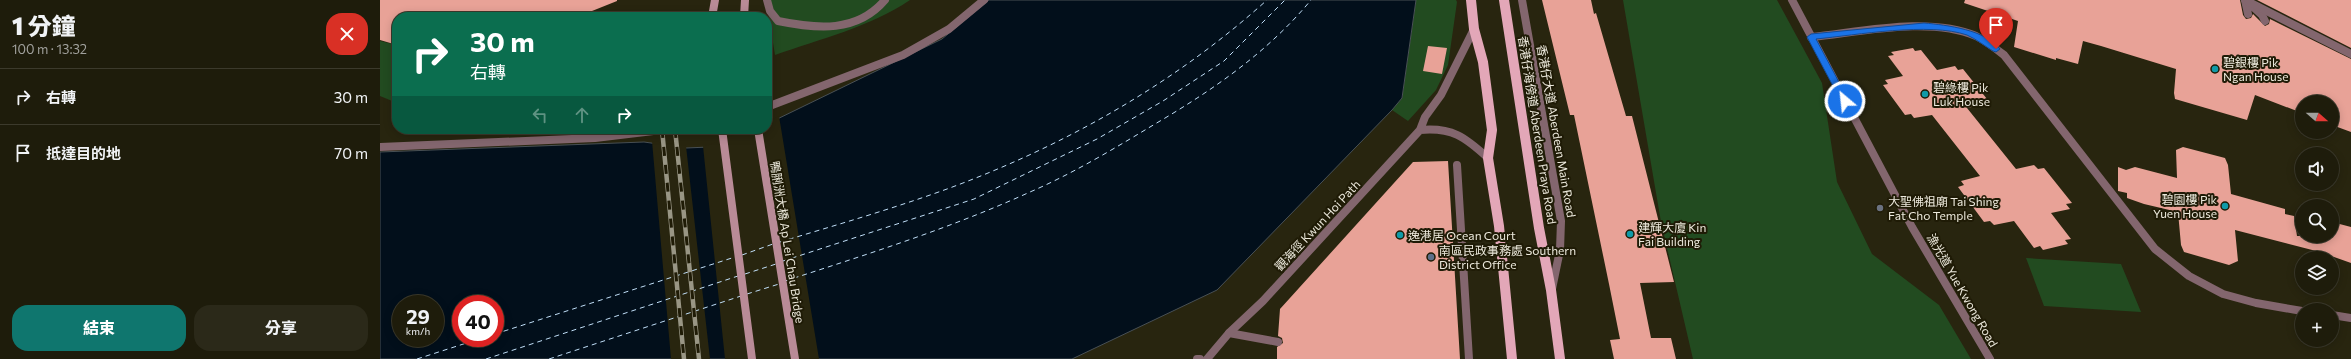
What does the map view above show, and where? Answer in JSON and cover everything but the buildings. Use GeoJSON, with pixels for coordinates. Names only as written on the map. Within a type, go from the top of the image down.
{"type":"FeatureCollection","features":[{"type":"Feature","properties":{"kind":"main road"},"geometry":{"type":"LineString","coordinates":[[713,12],[715,0]]}},
{"type":"Feature","properties":{"kind":"main road"},"geometry":{"type":"LineString","coordinates":[[744,12],[745,0]]}},
{"type":"Feature","properties":{"kind":"main road"},"geometry":{"type":"LineString","coordinates":[[1471,0],[1474,29],[1483,62],[1492,130],[1488,158],[1499,226],[1512,359]]}},
{"type":"Feature","properties":{"kind":"main road","name":"香港仔海傍道 Aberdeen Praya Road"},"geometry":{"type":"LineString","coordinates":[[1504,0],[1539,228],[1551,290],[1560,359]]}},
{"type":"Feature","properties":{"kind":"main road"},"geometry":{"type":"LineString","coordinates":[[723,134],[752,359]]}},
{"type":"Feature","properties":{"kind":"main road","name":"鴨脷洲大橋 Ap Lei Chau Bridge"},"geometry":{"type":"LineString","coordinates":[[759,134],[795,359]]}},
{"type":"Feature","properties":{"kind":"street"},"geometry":{"type":"LineString","coordinates":[[767,0],[771,12]]}},
{"type":"Feature","properties":{"kind":"street"},"geometry":{"type":"LineString","coordinates":[[772,14],[778,21],[799,26],[814,26],[864,19],[876,11],[884,0]]}},
{"type":"Feature","properties":{"kind":"street"},"geometry":{"type":"LineString","coordinates":[[772,105],[902,55],[949,29],[984,0]]}},
{"type":"Feature","properties":{"kind":"street","name":"香港仔大道 Aberdeen Main Road"},"geometry":{"type":"LineString","coordinates":[[1522,0],[1561,221],[1560,250],[1551,290]]}},
{"type":"Feature","properties":{"kind":"street","name":"漁光道 Yue Kwong Road"},"geometry":{"type":"LineString","coordinates":[[1792,0],[1886,177],[1990,359]]}},
{"type":"Feature","properties":{"kind":"street"},"geometry":{"type":"LineString","coordinates":[[2245,0],[2248,14]]}},
{"type":"Feature","properties":{"kind":"street"},"geometry":{"type":"LineString","coordinates":[[2245,0],[2262,15],[2265,21]]}},
{"type":"Feature","properties":{"kind":"street"},"geometry":{"type":"LineString","coordinates":[[2245,0],[2351,54]]}},
{"type":"Feature","properties":{"kind":"street"},"geometry":{"type":"LineString","coordinates":[[1811,37],[1924,26],[1947,27],[1970,34],[1988,43],[2004,56],[2155,249],[2183,272],[2213,290],[2254,303],[2295,309]]}},
{"type":"Feature","properties":{"kind":"street","name":"觀海徑 Kwun Hoi Path"},"geometry":{"type":"LineString","coordinates":[[1201,359],[1263,301],[1420,130],[1425,117],[1441,95],[1474,29]]}},
{"type":"Feature","properties":{"kind":"street"},"geometry":{"type":"LineString","coordinates":[[1420,130],[1434,128],[1458,133],[1466,137],[1488,158]]}},
{"type":"Feature","properties":{"kind":"street"},"geometry":{"type":"LineString","coordinates":[[380,147],[595,138],[628,134]]}},
{"type":"Feature","properties":{"kind":"street"},"geometry":{"type":"LineString","coordinates":[[1457,165],[1469,359]]}},
{"type":"Feature","properties":{"kind":"street"},"geometry":{"type":"LineString","coordinates":[[2339,316],[2351,318]]}},
{"type":"Feature","properties":{"kind":"street"},"geometry":{"type":"LineString","coordinates":[[1229,334],[1278,342]]}},
{"type":"Feature","properties":{"kind":"green space"},"geometry":{"type":"Polygon","coordinates":[[[766,0],[910,0],[862,25],[775,55],[772,37],[772,12],[768,12],[766,0]]]}},
{"type":"Feature","properties":{"kind":"green space"},"geometry":{"type":"Polygon","coordinates":[[[1416,0],[1456,0],[1457,2],[1448,65],[1436,90],[1408,121],[1392,110],[1402,98],[1416,0]]]}},
{"type":"Feature","properties":{"kind":"green space"},"geometry":{"type":"Polygon","coordinates":[[[1623,0],[1777,0],[1822,83],[1837,182],[1872,254],[1939,305],[1971,359],[1693,359],[1661,222],[1623,0]]]}},
{"type":"Feature","properties":{"kind":"green space"},"geometry":{"type":"Polygon","coordinates":[[[380,41],[392,44],[392,101],[380,96],[380,41]]]}},
{"type":"Feature","properties":{"kind":"green space"},"geometry":{"type":"Polygon","coordinates":[[[2026,258],[2121,264],[2141,312],[2044,306],[2026,258]]]}},
{"type":"Feature","properties":{"kind":"water"},"geometry":{"type":"Polygon","coordinates":[[[989,0],[1416,0],[1402,98],[1392,110],[1217,290],[1072,359],[380,359],[380,152],[644,142],[686,148],[709,147],[751,134],[772,134],[772,122],[942,39],[989,0]]]}},
{"type":"Feature","properties":{"kind":"pier"},"geometry":{"type":"Polygon","coordinates":[[[779,116],[819,359],[725,359],[703,146],[736,134],[772,134],[772,120],[779,116]]]}},
{"type":"Feature","properties":{"kind":"pier"},"geometry":{"type":"Polygon","coordinates":[[[652,141],[686,146],[710,359],[671,359],[652,141]]]}},
{"type":"Feature","properties":{"kind":"ferry route"},"geometry":{"type":"LineString","coordinates":[[780,242],[885,210],[947,189],[991,172],[1033,153],[1116,110],[1156,85],[1194,59],[1267,0]]}},
{"type":"Feature","properties":{"kind":"ferry route"},"geometry":{"type":"LineString","coordinates":[[783,261],[974,199],[1097,139],[1163,101],[1224,61],[1285,0]]}},
{"type":"Feature","properties":{"kind":"ferry route"},"geometry":{"type":"LineString","coordinates":[[785,281],[909,240],[970,217],[1046,185],[1078,168],[1177,111],[1219,84],[1277,37],[1311,0]]}},
{"type":"Feature","properties":{"kind":"ferry route"},"geometry":{"type":"LineString","coordinates":[[742,255],[773,244]]}},
{"type":"Feature","properties":{"kind":"ferry route"},"geometry":{"type":"LineString","coordinates":[[504,331],[735,257]]}},
{"type":"Feature","properties":{"kind":"ferry route"},"geometry":{"type":"LineString","coordinates":[[745,274],[776,264]]}},
{"type":"Feature","properties":{"kind":"ferry route"},"geometry":{"type":"LineString","coordinates":[[486,359],[738,276]]}},
{"type":"Feature","properties":{"kind":"ferry route"},"geometry":{"type":"LineString","coordinates":[[747,294],[779,284]]}},
{"type":"Feature","properties":{"kind":"ferry route"},"geometry":{"type":"LineString","coordinates":[[549,359],[741,296]]}},
{"type":"Feature","properties":{"kind":"ferry route"},"geometry":{"type":"LineString","coordinates":[[417,359],[454,347]]}},
{"type":"Feature","properties":{"kind":"railway"},"geometry":{"type":"LineString","coordinates":[[662,134],[684,359]]}},
{"type":"Feature","properties":{"kind":"railway"},"geometry":{"type":"LineString","coordinates":[[676,134],[699,359]]}},
{"type":"Feature","properties":{"kind":"place","name":"碧銀樓 Pik Ngan House"},"geometry":{"type":"Point","coordinates":[2215,69]}},
{"type":"Feature","properties":{"kind":"place","name":"碧綠樓 Pik Luk House"},"geometry":{"type":"Point","coordinates":[1925,94]}},
{"type":"Feature","properties":{"kind":"place","name":"碧園樓 Pik Yuen House"},"geometry":{"type":"Point","coordinates":[2225,206]}},
{"type":"Feature","properties":{"kind":"place","name":"大聖佛祖廟 Tai Shing Fat Cho Temple"},"geometry":{"type":"Point","coordinates":[1880,208]}},
{"type":"Feature","properties":{"kind":"place","name":"建輝大廈 Kin Fai Building"},"geometry":{"type":"Point","coordinates":[1630,234]}},
{"type":"Feature","properties":{"kind":"place","name":"逸港居 Ocean Court"},"geometry":{"type":"Point","coordinates":[1400,235]}},
{"type":"Feature","properties":{"kind":"place","name":"南區民政事務處 Southern District Office"},"geometry":{"type":"Point","coordinates":[1431,257]}},
{"type":"Feature","properties":{"kind":"route"},"geometry":{"type":"LineString","coordinates":[[1845,101],[1811,37],[1924,26],[1947,27],[1970,34],[1996,49]]}}]}
